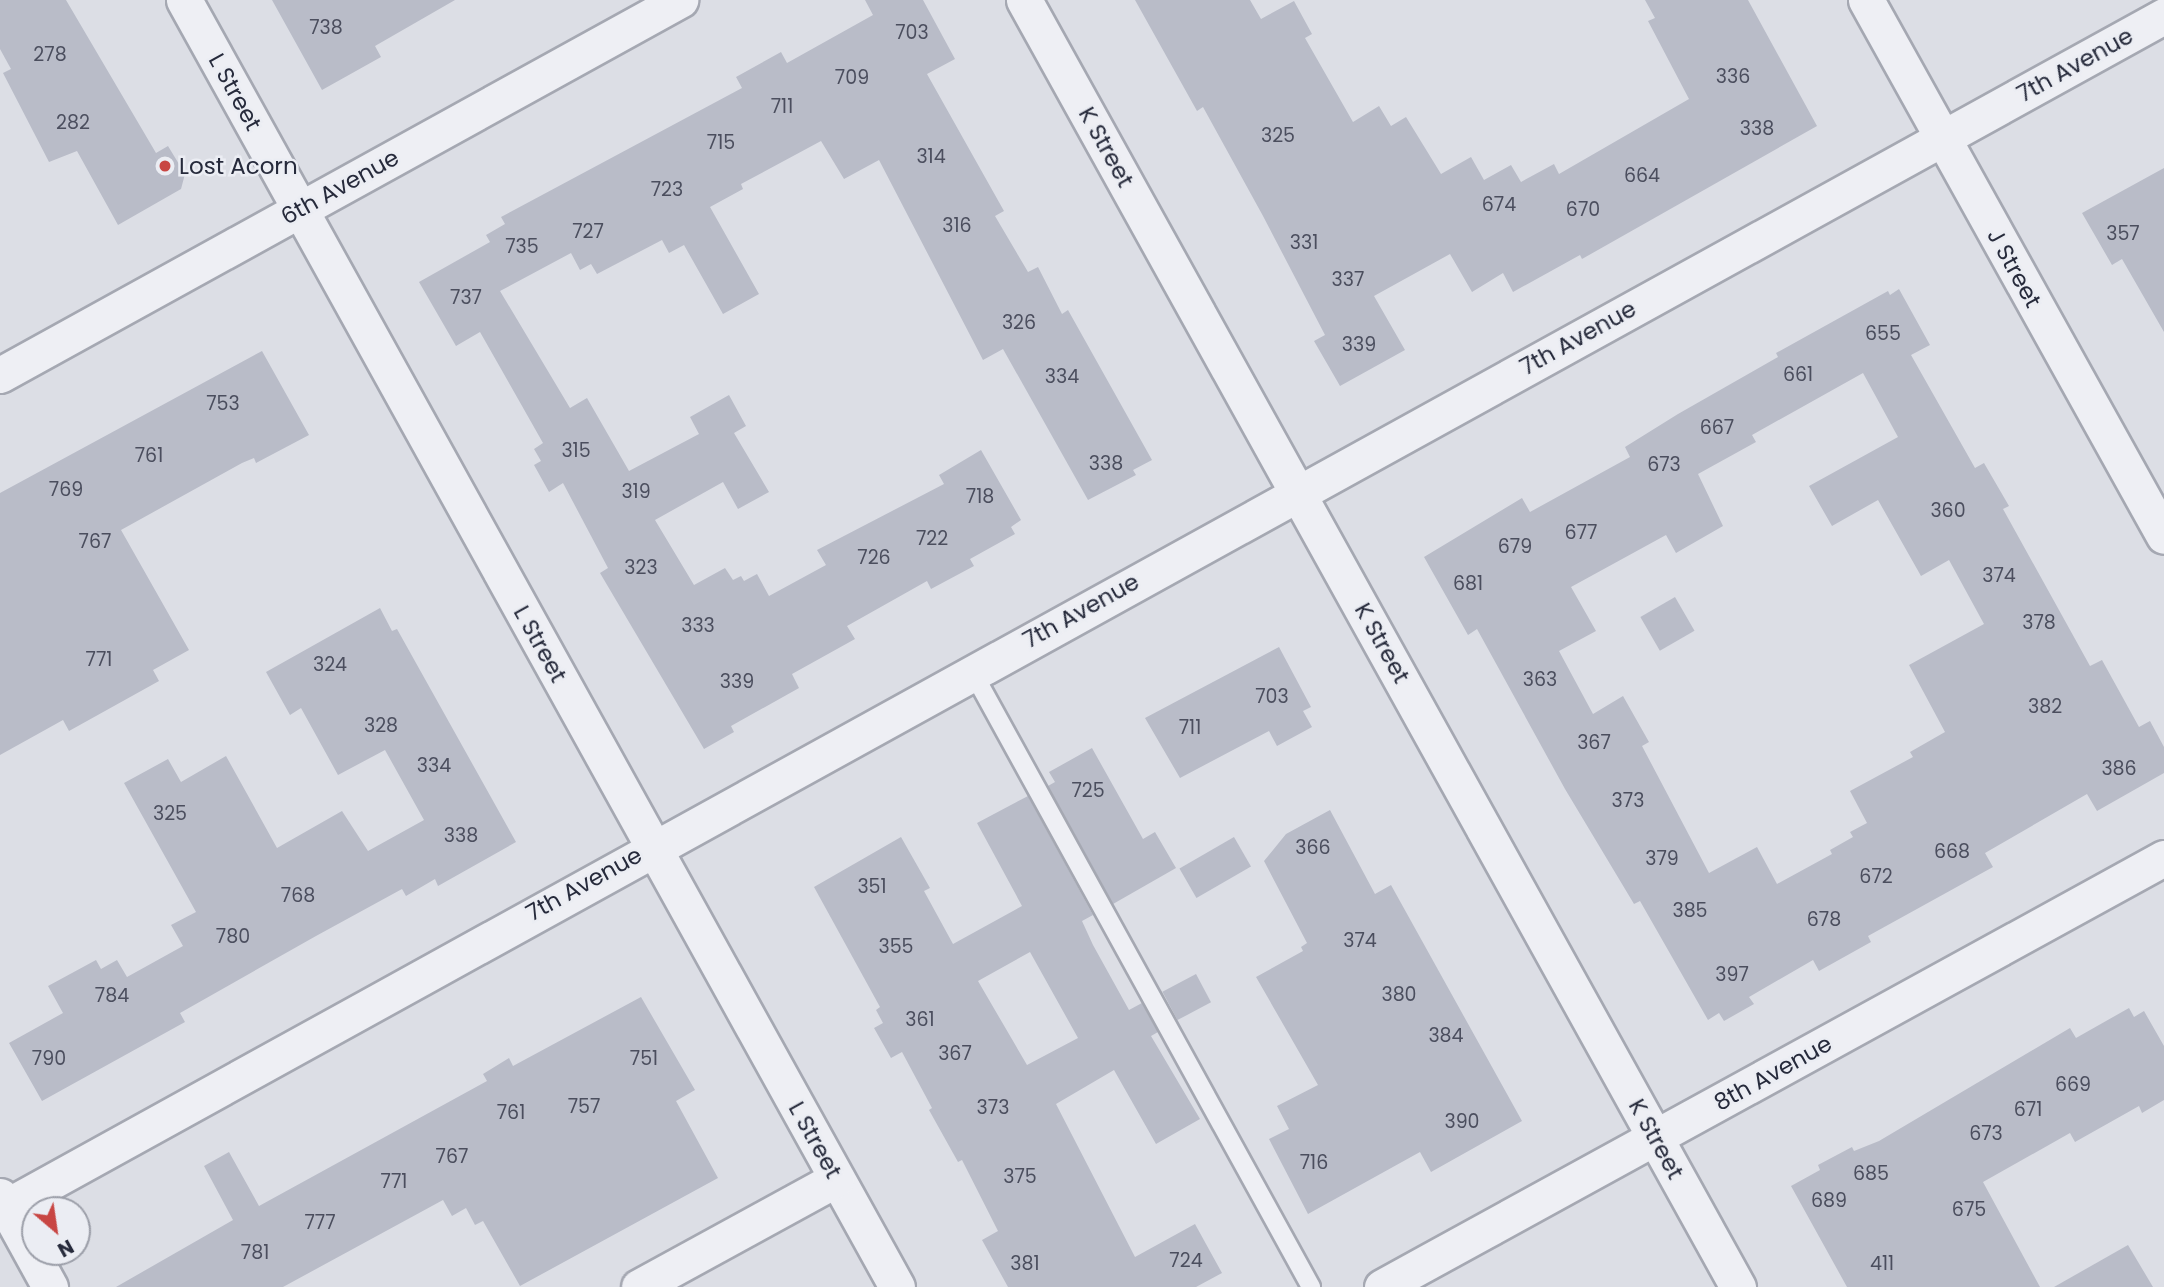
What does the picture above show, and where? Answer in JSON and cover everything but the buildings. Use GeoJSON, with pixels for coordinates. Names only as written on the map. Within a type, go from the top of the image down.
{"type":"FeatureCollection","features":[{"type":"Feature","properties":{"kind":"street","name":"L Street"},"geometry":{"type":"LineString","coordinates":[[184,0],[897,1287]]}},
{"type":"Feature","properties":{"kind":"street","name":"6th Avenue"},"geometry":{"type":"LineString","coordinates":[[0,374],[680,0]]}},
{"type":"Feature","properties":{"kind":"street","name":"K Street"},"geometry":{"type":"LineString","coordinates":[[1024,0],[1738,1287]]}},
{"type":"Feature","properties":{"kind":"street","name":"J Street"},"geometry":{"type":"LineString","coordinates":[[1866,0],[2164,536]]}},
{"type":"Feature","properties":{"kind":"street","name":"7th Avenue"},"geometry":{"type":"LineString","coordinates":[[2,1204],[2164,16]]}},
{"type":"Feature","properties":{"kind":"street","name":"8th Avenue"},"geometry":{"type":"LineString","coordinates":[[1382,1287],[2164,858]]}},
{"type":"Feature","properties":{"kind":"street"},"geometry":{"type":"LineString","coordinates":[[639,1287],[836,1179]]}},
{"type":"Feature","properties":{"kind":"street"},"geometry":{"type":"LineString","coordinates":[[2,1204],[50,1287]]}},
{"type":"Feature","properties":{"kind":"lane"},"geometry":{"type":"LineString","coordinates":[[972,671],[1311,1287]]}},
{"type":"Feature","properties":{"kind":"place","name":"Lost Acorn"},"geometry":{"type":"Point","coordinates":[165,166]}}]}
